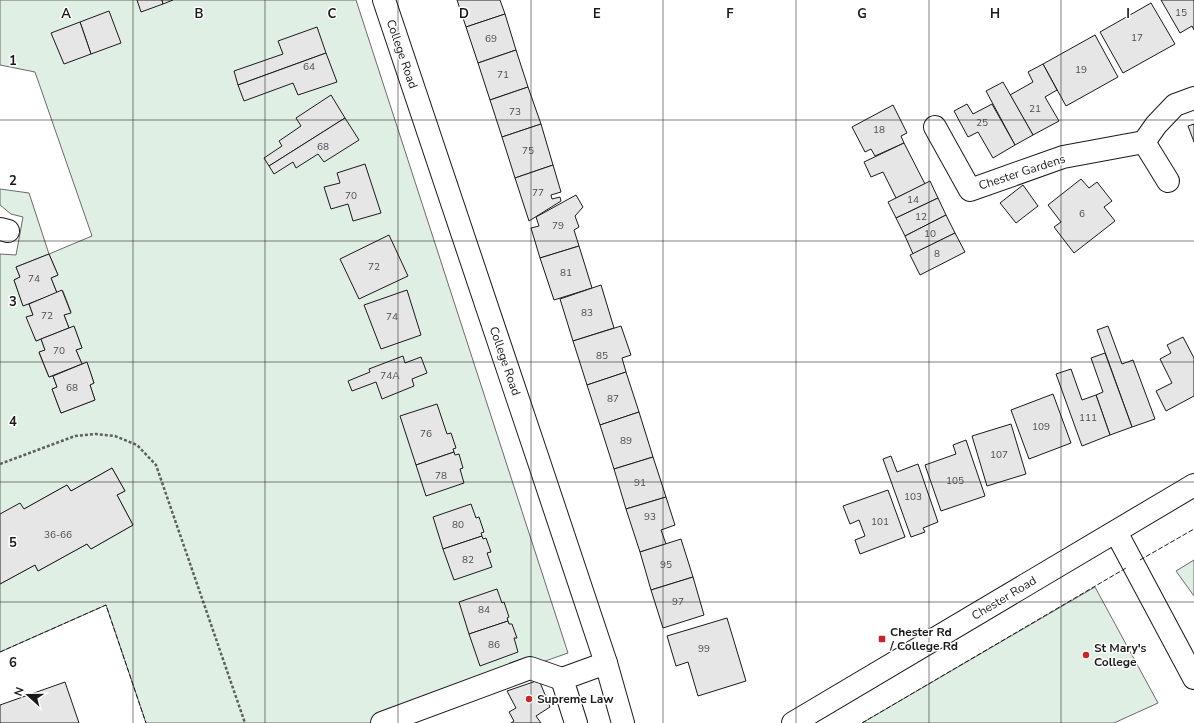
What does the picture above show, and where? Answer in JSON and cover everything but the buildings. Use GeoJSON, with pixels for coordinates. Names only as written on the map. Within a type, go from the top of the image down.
{"type":"FeatureCollection","features":[{"type":"Feature","properties":{"kind":"main road","name":"College Road"},"geometry":{"type":"LineString","coordinates":[[384,0],[540,462],[606,663],[623,723]]}},
{"type":"Feature","properties":{"kind":"main road"},"geometry":{"type":"LineString","coordinates":[[1168,181],[1144,142],[1156,125],[1175,105],[1194,98]]}},
{"type":"Feature","properties":{"kind":"main road","name":"Chester Gardens"},"geometry":{"type":"LineString","coordinates":[[935,127],[970,190],[1063,157],[1144,142]]}},
{"type":"Feature","properties":{"kind":"main road","name":"Chester Road"},"geometry":{"type":"LineString","coordinates":[[792,723],[1194,485]]}},
{"type":"Feature","properties":{"kind":"main road"},"geometry":{"type":"LineString","coordinates":[[1116,532],[1194,678]]}},
{"type":"Feature","properties":{"kind":"main road"},"geometry":{"type":"LineString","coordinates":[[382,723],[530,668],[562,679],[606,663]]}},
{"type":"Feature","properties":{"kind":"main road"},"geometry":{"type":"LineString","coordinates":[[562,679],[576,723]]}},
{"type":"Feature","properties":{"kind":"path"},"geometry":{"type":"LineString","coordinates":[[0,464],[75,436],[96,434],[115,436],[137,445],[156,465],[245,723]]}},
{"type":"Feature","properties":{"kind":"green space"},"geometry":{"type":"Polygon","coordinates":[[[0,0],[356,0],[568,653],[369,723],[146,723],[106,605],[0,652],[0,584],[35,565],[38,571],[87,544],[91,549],[133,525],[117,495],[125,491],[112,468],[71,491],[67,485],[24,509],[0,514],[0,254],[16,255],[23,217],[11,214],[0,205],[0,189],[29,193],[49,254],[92,236],[35,72],[0,65],[0,0]],[[49,254],[16,267],[20,277],[14,280],[23,305],[29,304],[33,315],[27,317],[36,341],[41,339],[45,350],[39,353],[49,377],[53,376],[57,387],[52,389],[61,413],[95,400],[90,385],[94,383],[87,363],[82,364],[76,350],[82,348],[74,327],[69,328],[64,315],[71,312],[63,291],[57,293],[51,278],[58,275],[49,254]]]}},
{"type":"Feature","properties":{"kind":"green space"},"geometry":{"type":"Polygon","coordinates":[[[1194,560],[1194,596],[1176,571],[1194,560]]]}},
{"type":"Feature","properties":{"kind":"green space","name":"St Mary's College"},"geometry":{"type":"Polygon","coordinates":[[[1095,587],[1158,703],[1114,723],[862,723],[1095,587]]]}},
{"type":"Feature","properties":{"kind":"fence"},"geometry":{"type":"LineString","coordinates":[[1140,560],[1194,529]]}},
{"type":"Feature","properties":{"kind":"fence"},"geometry":{"type":"LineString","coordinates":[[862,723],[1126,568]]}},
{"type":"Feature","properties":{"kind":"fence"},"geometry":{"type":"LineString","coordinates":[[0,652],[106,605],[146,723]]}},
{"type":"Feature","properties":{"kind":"place","name":"Chester Rd / College Rd"},"geometry":{"type":"Point","coordinates":[882,639]}},
{"type":"Feature","properties":{"kind":"place","name":"St Mary's College"},"geometry":{"type":"Point","coordinates":[1086,655]}},
{"type":"Feature","properties":{"kind":"place","name":"Supreme Law"},"geometry":{"type":"Point","coordinates":[529,699]}}]}
